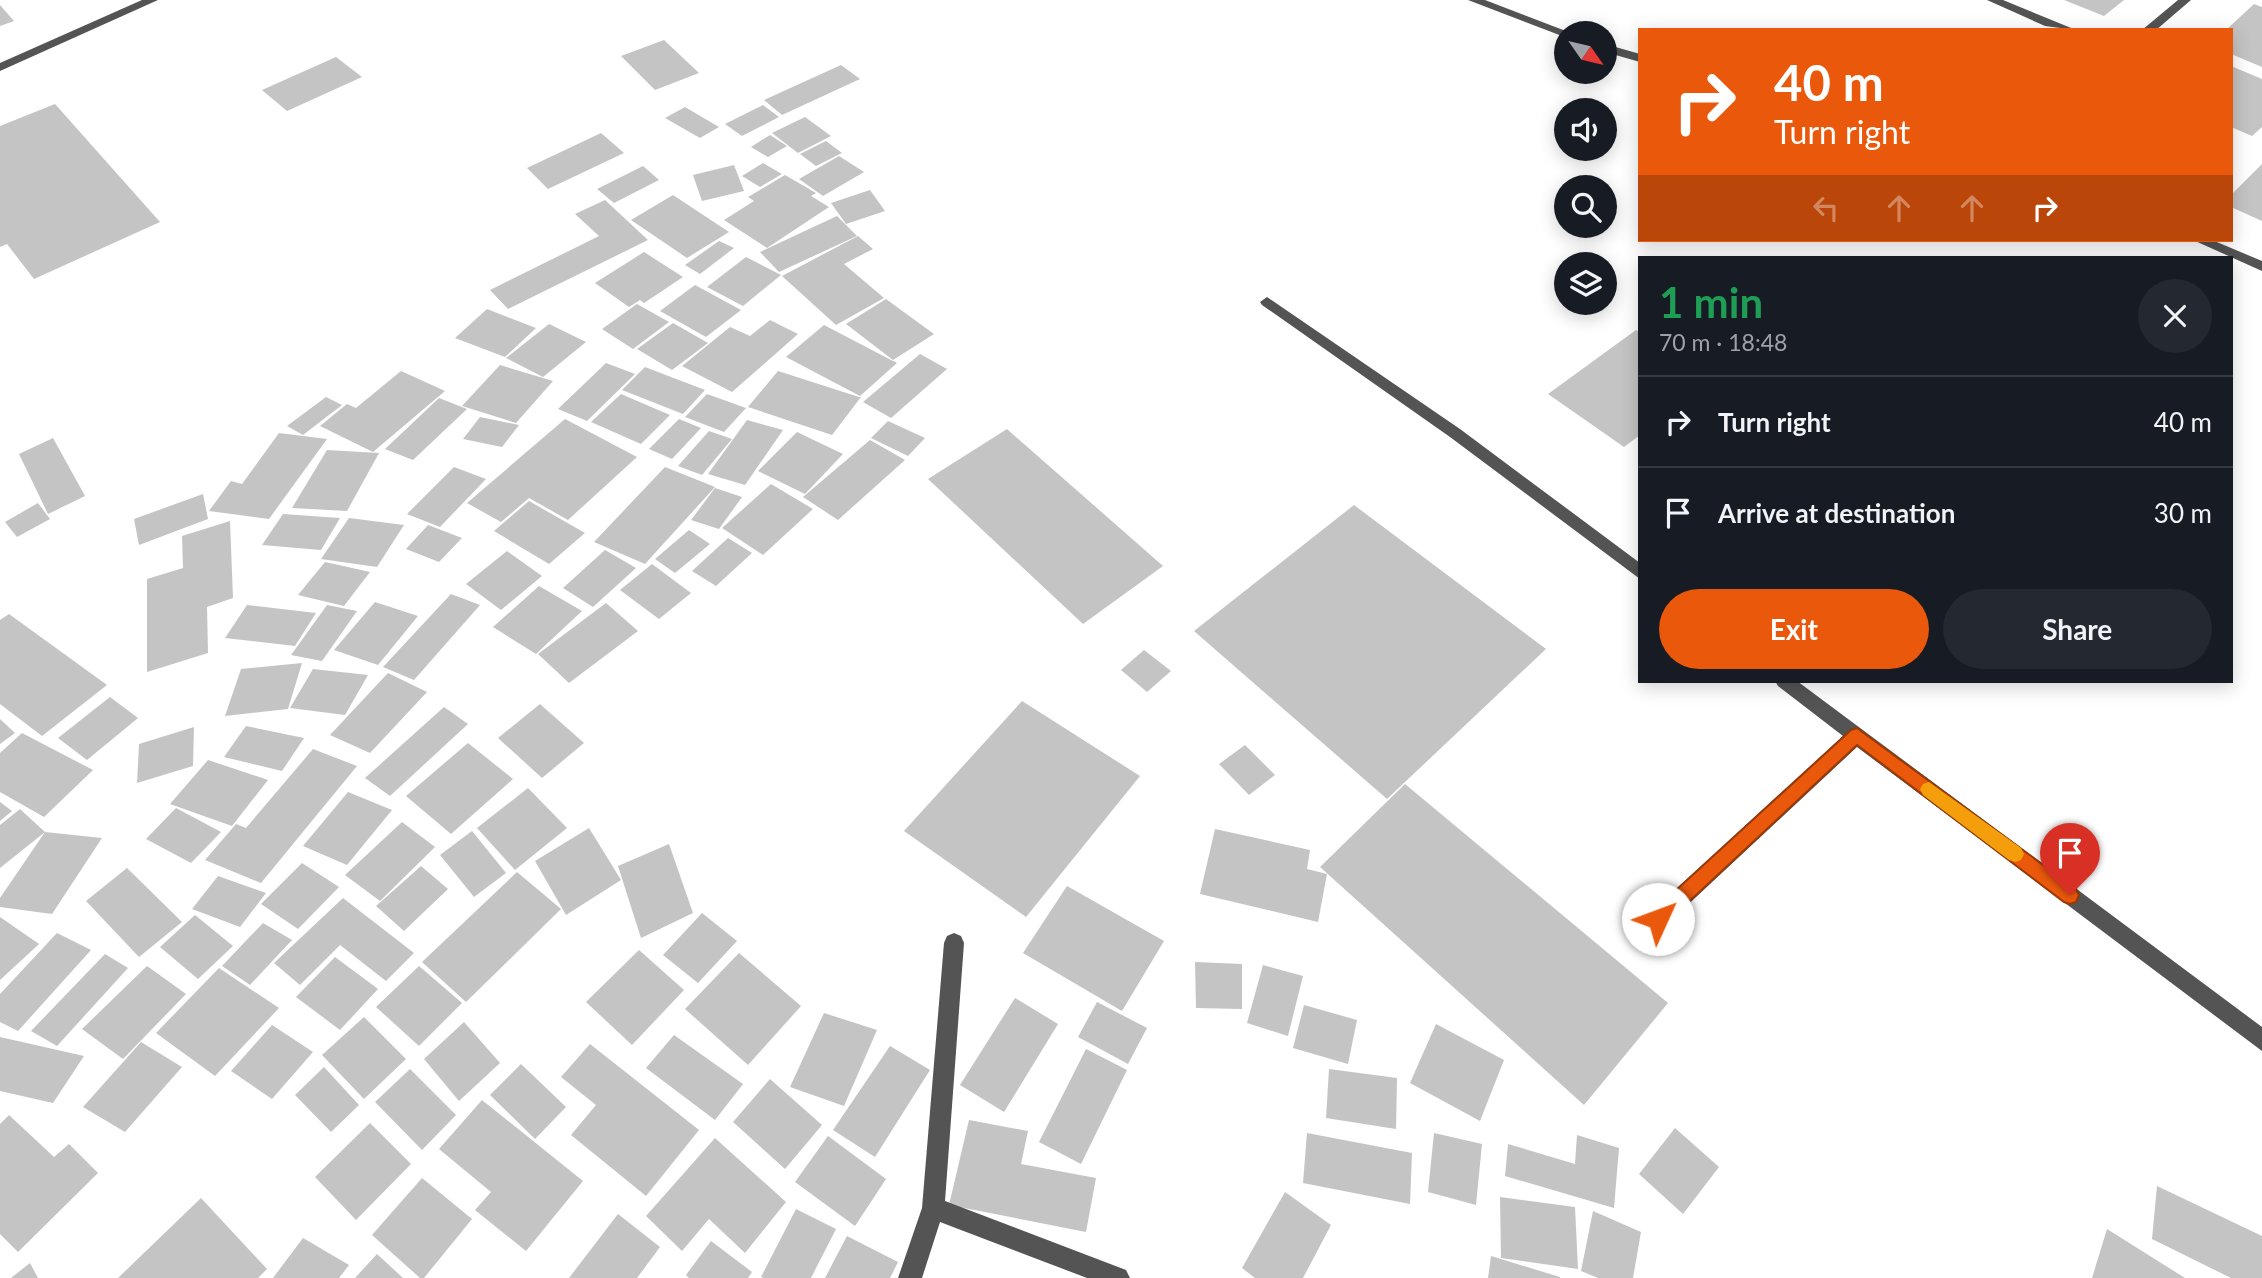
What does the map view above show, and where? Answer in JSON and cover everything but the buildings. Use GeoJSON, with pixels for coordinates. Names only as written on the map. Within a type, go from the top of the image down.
{"type":"FeatureCollection","features":[{"type":"Feature","properties":{"kind":"street"},"geometry":{"type":"LineString","coordinates":[[0,67],[152,0]]}},
{"type":"Feature","properties":{"kind":"street"},"geometry":{"type":"LineString","coordinates":[[1474,0],[1554,30]]}},
{"type":"Feature","properties":{"kind":"street"},"geometry":{"type":"LineString","coordinates":[[1993,0],[2063,28]]}},
{"type":"Feature","properties":{"kind":"street"},"geometry":{"type":"LineString","coordinates":[[2150,28],[2185,0]]}},
{"type":"Feature","properties":{"kind":"street"},"geometry":{"type":"LineString","coordinates":[[1617,51],[1638,57]]}},
{"type":"Feature","properties":{"kind":"street"},"geometry":{"type":"LineString","coordinates":[[2205,242],[2262,266]]}},
{"type":"Feature","properties":{"kind":"street"},"geometry":{"type":"LineString","coordinates":[[1267,302],[1455,433],[1638,570]]}},
{"type":"Feature","properties":{"kind":"street"},"geometry":{"type":"LineString","coordinates":[[1787,683],[2262,1040]]}},
{"type":"Feature","properties":{"kind":"street"},"geometry":{"type":"LineString","coordinates":[[1658,919],[1857,735]]}},
{"type":"Feature","properties":{"kind":"street"},"geometry":{"type":"LineString","coordinates":[[911,1278],[933,1208],[954,943]]}},
{"type":"Feature","properties":{"kind":"street"},"geometry":{"type":"LineString","coordinates":[[933,1208],[1118,1278]]}},
{"type":"Feature","properties":{"kind":"slow traffic"},"geometry":{"type":"LineString","coordinates":[[1929,789],[2015,854]]}},
{"type":"Feature","properties":{"kind":"route"},"geometry":{"type":"LineString","coordinates":[[1658,919],[1857,735],[2070,895]]}}]}
